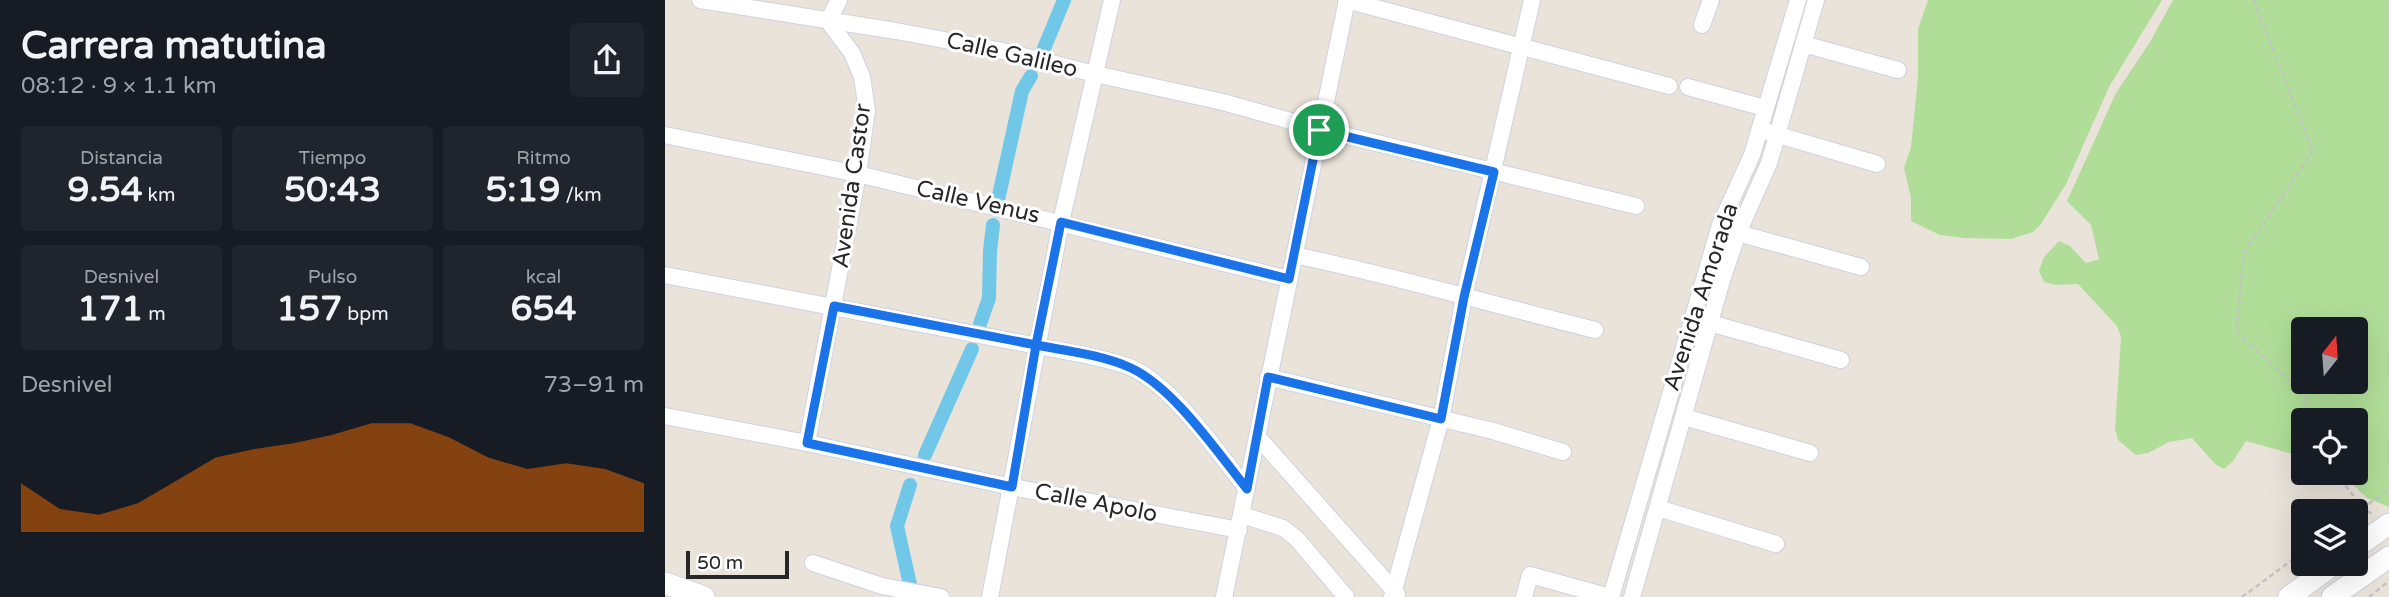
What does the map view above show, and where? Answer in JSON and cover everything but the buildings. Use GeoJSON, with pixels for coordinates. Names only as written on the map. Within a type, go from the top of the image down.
{"type":"FeatureCollection","features":[{"type":"Feature","properties":{"kind":"main road"},"geometry":{"type":"LineString","coordinates":[[2368,539],[2388,524]]}},
{"type":"Feature","properties":{"kind":"main road"},"geometry":{"type":"LineString","coordinates":[[2332,597],[2389,556]]}},
{"type":"Feature","properties":{"kind":"main road"},"geometry":{"type":"LineString","coordinates":[[2288,597],[2318,576]]}},
{"type":"Feature","properties":{"kind":"main road"},"geometry":{"type":"LineString","coordinates":[[665,583],[704,597]]}},
{"type":"Feature","properties":{"kind":"street","name":"Calle Galileo"},"geometry":{"type":"LineString","coordinates":[[700,0],[1003,51],[1223,102],[1319,130],[1636,206]]}},
{"type":"Feature","properties":{"kind":"street"},"geometry":{"type":"LineString","coordinates":[[828,21],[839,0]]}},
{"type":"Feature","properties":{"kind":"street"},"geometry":{"type":"LineString","coordinates":[[990,597],[1061,222],[1112,0]]}},
{"type":"Feature","properties":{"kind":"street"},"geometry":{"type":"LineString","coordinates":[[1224,597],[1347,0],[1669,86]]}},
{"type":"Feature","properties":{"kind":"street"},"geometry":{"type":"LineString","coordinates":[[1395,595],[1441,419],[1464,297],[1532,0]]}},
{"type":"Feature","properties":{"kind":"street"},"geometry":{"type":"LineString","coordinates":[[1702,25],[1711,0]]}},
{"type":"Feature","properties":{"kind":"street","name":"Avenida Amorada"},"geometry":{"type":"LineString","coordinates":[[1610,597],[1720,225],[1752,155],[1798,0]]}},
{"type":"Feature","properties":{"kind":"street","name":"Avenida Amorada"},"geometry":{"type":"LineString","coordinates":[[1632,597],[1710,323],[1738,233],[1769,163],[1816,0]]}},
{"type":"Feature","properties":{"kind":"street","name":"Avenida Castor"},"geometry":{"type":"LineString","coordinates":[[807,443],[858,174],[867,110],[862,77],[852,53],[828,21]]}},
{"type":"Feature","properties":{"kind":"street"},"geometry":{"type":"LineString","coordinates":[[1803,44],[1898,70]]}},
{"type":"Feature","properties":{"kind":"street"},"geometry":{"type":"LineString","coordinates":[[1688,87],[1765,108]]}},
{"type":"Feature","properties":{"kind":"street"},"geometry":{"type":"LineString","coordinates":[[1759,129],[1877,164]]}},
{"type":"Feature","properties":{"kind":"street","name":"Calle Venus"},"geometry":{"type":"LineString","coordinates":[[665,135],[858,174],[1289,279]]}},
{"type":"Feature","properties":{"kind":"street"},"geometry":{"type":"LineString","coordinates":[[1738,233],[1861,267]]}},
{"type":"Feature","properties":{"kind":"street"},"geometry":{"type":"LineString","coordinates":[[1294,255],[1382,273],[1595,330]]}},
{"type":"Feature","properties":{"kind":"street"},"geometry":{"type":"LineString","coordinates":[[665,275],[1036,345],[1132,368],[1163,390],[1247,489]]}},
{"type":"Feature","properties":{"kind":"street"},"geometry":{"type":"LineString","coordinates":[[1710,323],[1841,360]]}},
{"type":"Feature","properties":{"kind":"street"},"geometry":{"type":"LineString","coordinates":[[1683,351],[1701,355]]}},
{"type":"Feature","properties":{"kind":"street"},"geometry":{"type":"LineString","coordinates":[[1268,377],[1493,431],[1563,452]]}},
{"type":"Feature","properties":{"kind":"street","name":"Calle Apolo"},"geometry":{"type":"LineString","coordinates":[[665,416],[1012,487],[1283,528],[1297,540],[1346,597]]}},
{"type":"Feature","properties":{"kind":"street"},"geometry":{"type":"LineString","coordinates":[[1684,417],[1810,453]]}},
{"type":"Feature","properties":{"kind":"street"},"geometry":{"type":"LineString","coordinates":[[1257,436],[1395,595]]}},
{"type":"Feature","properties":{"kind":"street"},"geometry":{"type":"LineString","coordinates":[[1658,508],[1776,544]]}},
{"type":"Feature","properties":{"kind":"street"},"geometry":{"type":"LineString","coordinates":[[813,563],[882,586],[941,597]]}},
{"type":"Feature","properties":{"kind":"street"},"geometry":{"type":"LineString","coordinates":[[1524,597],[1530,575],[1610,597]]}},
{"type":"Feature","properties":{"kind":"path"},"geometry":{"type":"LineString","coordinates":[[2254,0],[2313,151],[2244,253],[2236,332],[2305,394],[2307,408]]}},
{"type":"Feature","properties":{"kind":"path"},"geometry":{"type":"LineString","coordinates":[[2345,485],[2356,499]]}},
{"type":"Feature","properties":{"kind":"path"},"geometry":{"type":"LineString","coordinates":[[2368,504],[2389,489]]}},
{"type":"Feature","properties":{"kind":"path"},"geometry":{"type":"LineString","coordinates":[[2368,511],[2388,524]]}},
{"type":"Feature","properties":{"kind":"path"},"geometry":{"type":"LineString","coordinates":[[2242,597],[2291,561]]}},
{"type":"Feature","properties":{"kind":"path"},"geometry":{"type":"LineString","coordinates":[[2369,597],[2389,581]]}},
{"type":"Feature","properties":{"kind":"green space"},"geometry":{"type":"Polygon","coordinates":[[[1928,0],[2162,0],[2109,87],[2066,184],[2033,232],[2011,239],[1965,238],[1940,235],[1911,221],[1911,198],[1904,168],[1911,147],[1918,77],[1918,29],[1928,0]]]}},
{"type":"Feature","properties":{"kind":"green space"},"geometry":{"type":"Polygon","coordinates":[[[2173,0],[2389,0],[2389,507],[2367,498],[2353,485],[2368,485],[2368,408],[2291,408],[2291,453],[2246,441],[2233,461],[2224,469],[2215,464],[2192,438],[2169,442],[2148,453],[2136,455],[2118,440],[2115,429],[2121,337],[2117,326],[2078,284],[2055,285],[2044,282],[2039,271],[2044,257],[2059,241],[2070,246],[2086,263],[2099,259],[2091,225],[2067,201],[2116,93],[2150,42],[2173,0]]]}},
{"type":"Feature","properties":{"kind":"waterway"},"geometry":{"type":"LineString","coordinates":[[1043,51],[1064,0]]}},
{"type":"Feature","properties":{"kind":"waterway"},"geometry":{"type":"LineString","coordinates":[[998,200],[1022,91],[1031,76]]}},
{"type":"Feature","properties":{"kind":"waterway"},"geometry":{"type":"LineString","coordinates":[[980,324],[989,298],[993,225]]}},
{"type":"Feature","properties":{"kind":"waterway"},"geometry":{"type":"LineString","coordinates":[[925,455],[972,349]]}},
{"type":"Feature","properties":{"kind":"waterway"},"geometry":{"type":"LineString","coordinates":[[910,485],[897,526],[911,589]]}},
{"type":"Feature","properties":{"kind":"route"},"geometry":{"type":"LineString","coordinates":[[1319,130],[1289,279],[1061,222],[1036,345],[834,306],[807,443],[1012,487],[1036,345],[1132,368],[1163,390],[1247,489],[1268,377],[1441,419],[1464,297],[1494,172],[1319,130]]}}]}
